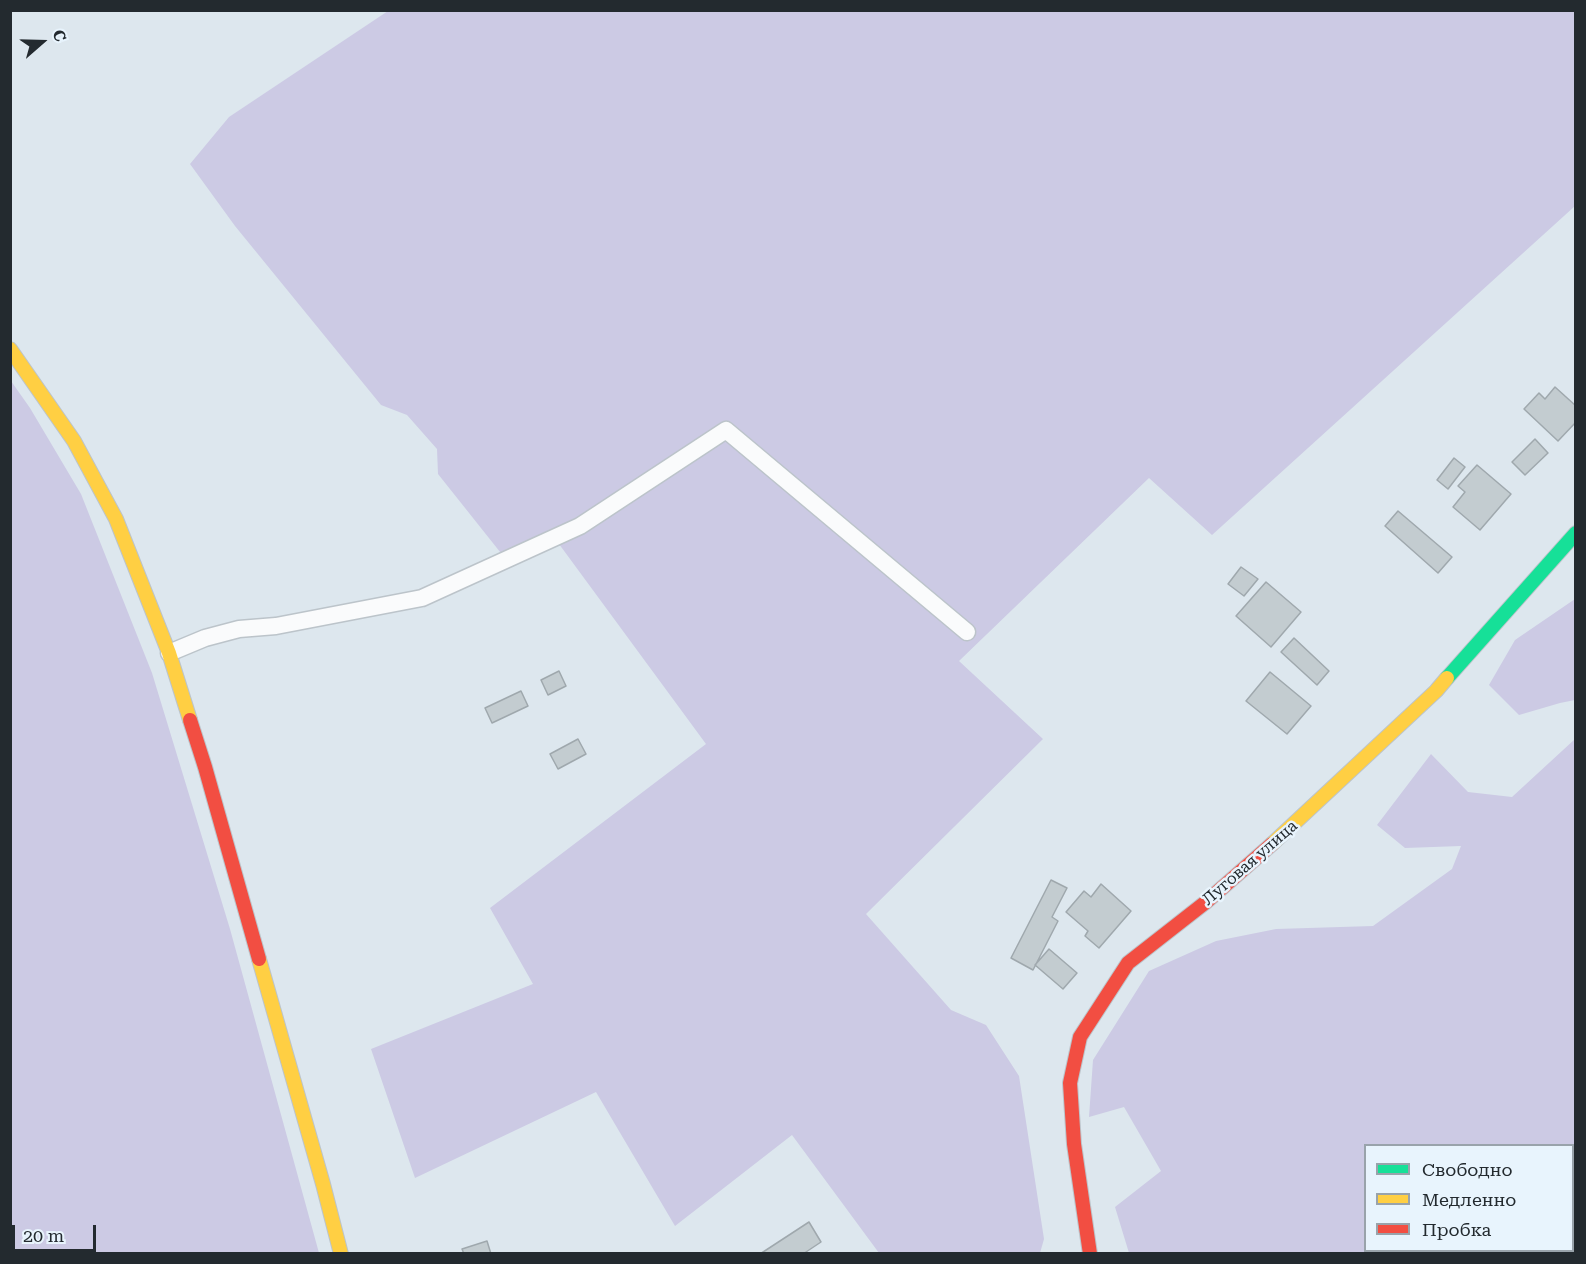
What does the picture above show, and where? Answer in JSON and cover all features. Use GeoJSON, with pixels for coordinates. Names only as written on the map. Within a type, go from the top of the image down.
{"type":"FeatureCollection","features":[{"type":"Feature","properties":{"kind":"street"},"geometry":{"type":"LineString","coordinates":[[10,349],[74,441],[116,519],[169,653],[205,767],[341,1254]]}},
{"type":"Feature","properties":{"kind":"street","name":"Луговая улица"},"geometry":{"type":"LineString","coordinates":[[1090,1254],[1074,1144],[1070,1083],[1080,1037],[1128,963],[1206,902],[1265,851],[1436,691],[1575,533]]}},
{"type":"Feature","properties":{"kind":"lane"},"geometry":{"type":"LineString","coordinates":[[169,653],[205,638],[239,629],[276,626],[422,598],[580,526],[726,430],[967,632]]}},
{"type":"Feature","properties":{"kind":"shaded area"},"geometry":{"type":"Polygon","coordinates":[[[388,11],[1575,11],[1575,206],[1212,535],[1149,478],[959,661],[1043,739],[866,914],[951,1010],[986,1025],[1019,1076],[1044,1239],[1040,1253],[879,1253],[792,1135],[675,1226],[596,1092],[415,1178],[371,1049],[533,984],[490,908],[706,744],[559,544],[512,567],[438,474],[437,449],[407,415],[381,405],[235,226],[190,164],[229,117],[388,11]]]}},
{"type":"Feature","properties":{"kind":"shaded area"},"geometry":{"type":"Polygon","coordinates":[[[11,381],[30,408],[81,494],[152,673],[230,929],[319,1253],[11,1253],[11,381]]]}},
{"type":"Feature","properties":{"kind":"shaded area"},"geometry":{"type":"Polygon","coordinates":[[[1575,599],[1575,700],[1519,715],[1489,685],[1515,640],[1575,599]]]}},
{"type":"Feature","properties":{"kind":"shaded area"},"geometry":{"type":"Polygon","coordinates":[[[1575,739],[1575,1253],[1129,1253],[1115,1207],[1161,1171],[1124,1107],[1089,1117],[1093,1060],[1149,971],[1216,941],[1276,929],[1373,926],[1452,869],[1461,846],[1405,848],[1377,825],[1431,754],[1468,792],[1512,797],[1575,739]]]}},
{"type":"Feature","properties":{"kind":"building"},"geometry":{"type":"Polygon","coordinates":[[[1555,387],[1576,406],[1576,422],[1558,441],[1524,409],[1539,393],[1545,399],[1555,387]]]}},
{"type":"Feature","properties":{"kind":"building"},"geometry":{"type":"Polygon","coordinates":[[[1535,439],[1548,453],[1525,475],[1512,462],[1535,439]]]}},
{"type":"Feature","properties":{"kind":"building"},"geometry":{"type":"Polygon","coordinates":[[[1454,458],[1465,467],[1448,489],[1437,480],[1454,458]]]}},
{"type":"Feature","properties":{"kind":"building"},"geometry":{"type":"Polygon","coordinates":[[[1477,465],[1511,494],[1480,530],[1453,507],[1465,492],[1458,486],[1477,465]]]}},
{"type":"Feature","properties":{"kind":"building"},"geometry":{"type":"Polygon","coordinates":[[[1398,511],[1452,557],[1438,573],[1385,526],[1398,511]]]}},
{"type":"Feature","properties":{"kind":"building"},"geometry":{"type":"Polygon","coordinates":[[[1241,567],[1258,579],[1244,596],[1228,584],[1241,567]]]}},
{"type":"Feature","properties":{"kind":"building"},"geometry":{"type":"Polygon","coordinates":[[[1266,582],[1301,612],[1271,647],[1236,616],[1266,582]]]}},
{"type":"Feature","properties":{"kind":"building"},"geometry":{"type":"Polygon","coordinates":[[[1294,638],[1329,671],[1317,685],[1281,652],[1294,638]]]}},
{"type":"Feature","properties":{"kind":"building"},"geometry":{"type":"Polygon","coordinates":[[[559,671],[566,686],[548,695],[541,680],[559,671]]]}},
{"type":"Feature","properties":{"kind":"building"},"geometry":{"type":"Polygon","coordinates":[[[1270,672],[1311,706],[1287,734],[1246,701],[1270,672]]]}},
{"type":"Feature","properties":{"kind":"building"},"geometry":{"type":"Polygon","coordinates":[[[521,691],[528,706],[492,723],[485,708],[521,691]]]}},
{"type":"Feature","properties":{"kind":"building"},"geometry":{"type":"Polygon","coordinates":[[[578,739],[586,754],[558,769],[550,754],[578,739]]]}},
{"type":"Feature","properties":{"kind":"building"},"geometry":{"type":"Polygon","coordinates":[[[1051,880],[1067,888],[1052,917],[1058,921],[1033,970],[1011,958],[1051,880]]]}},
{"type":"Feature","properties":{"kind":"building"},"geometry":{"type":"Polygon","coordinates":[[[1101,884],[1131,911],[1099,948],[1085,936],[1088,931],[1066,912],[1084,891],[1091,897],[1101,884]]]}},
{"type":"Feature","properties":{"kind":"building"},"geometry":{"type":"Polygon","coordinates":[[[1049,949],[1077,973],[1063,989],[1035,965],[1049,949]]]}},
{"type":"Feature","properties":{"kind":"building"},"geometry":{"type":"Polygon","coordinates":[[[809,1222],[821,1242],[803,1254],[760,1254],[809,1222]]]}},
{"type":"Feature","properties":{"kind":"building"},"geometry":{"type":"Polygon","coordinates":[[[487,1241],[491,1254],[464,1254],[462,1249],[487,1241]]]}},
{"type":"Feature","properties":{"kind":"traffic: fast"},"geometry":{"type":"LineString","coordinates":[[1447,678],[1576,533]]}},
{"type":"Feature","properties":{"kind":"traffic: slow"},"geometry":{"type":"LineString","coordinates":[[10,349],[74,441],[116,519],[169,653],[190,720]]}},
{"type":"Feature","properties":{"kind":"traffic: slow"},"geometry":{"type":"LineString","coordinates":[[1272,844],[1436,691],[1447,678]]}},
{"type":"Feature","properties":{"kind":"traffic: slow"},"geometry":{"type":"LineString","coordinates":[[259,959],[341,1254]]}},
{"type":"Feature","properties":{"kind":"traffic: jam"},"geometry":{"type":"LineString","coordinates":[[190,720],[259,959]]}},
{"type":"Feature","properties":{"kind":"traffic: jam"},"geometry":{"type":"LineString","coordinates":[[1090,1254],[1074,1144],[1070,1083],[1080,1037],[1128,963],[1206,902],[1272,844]]}}]}
